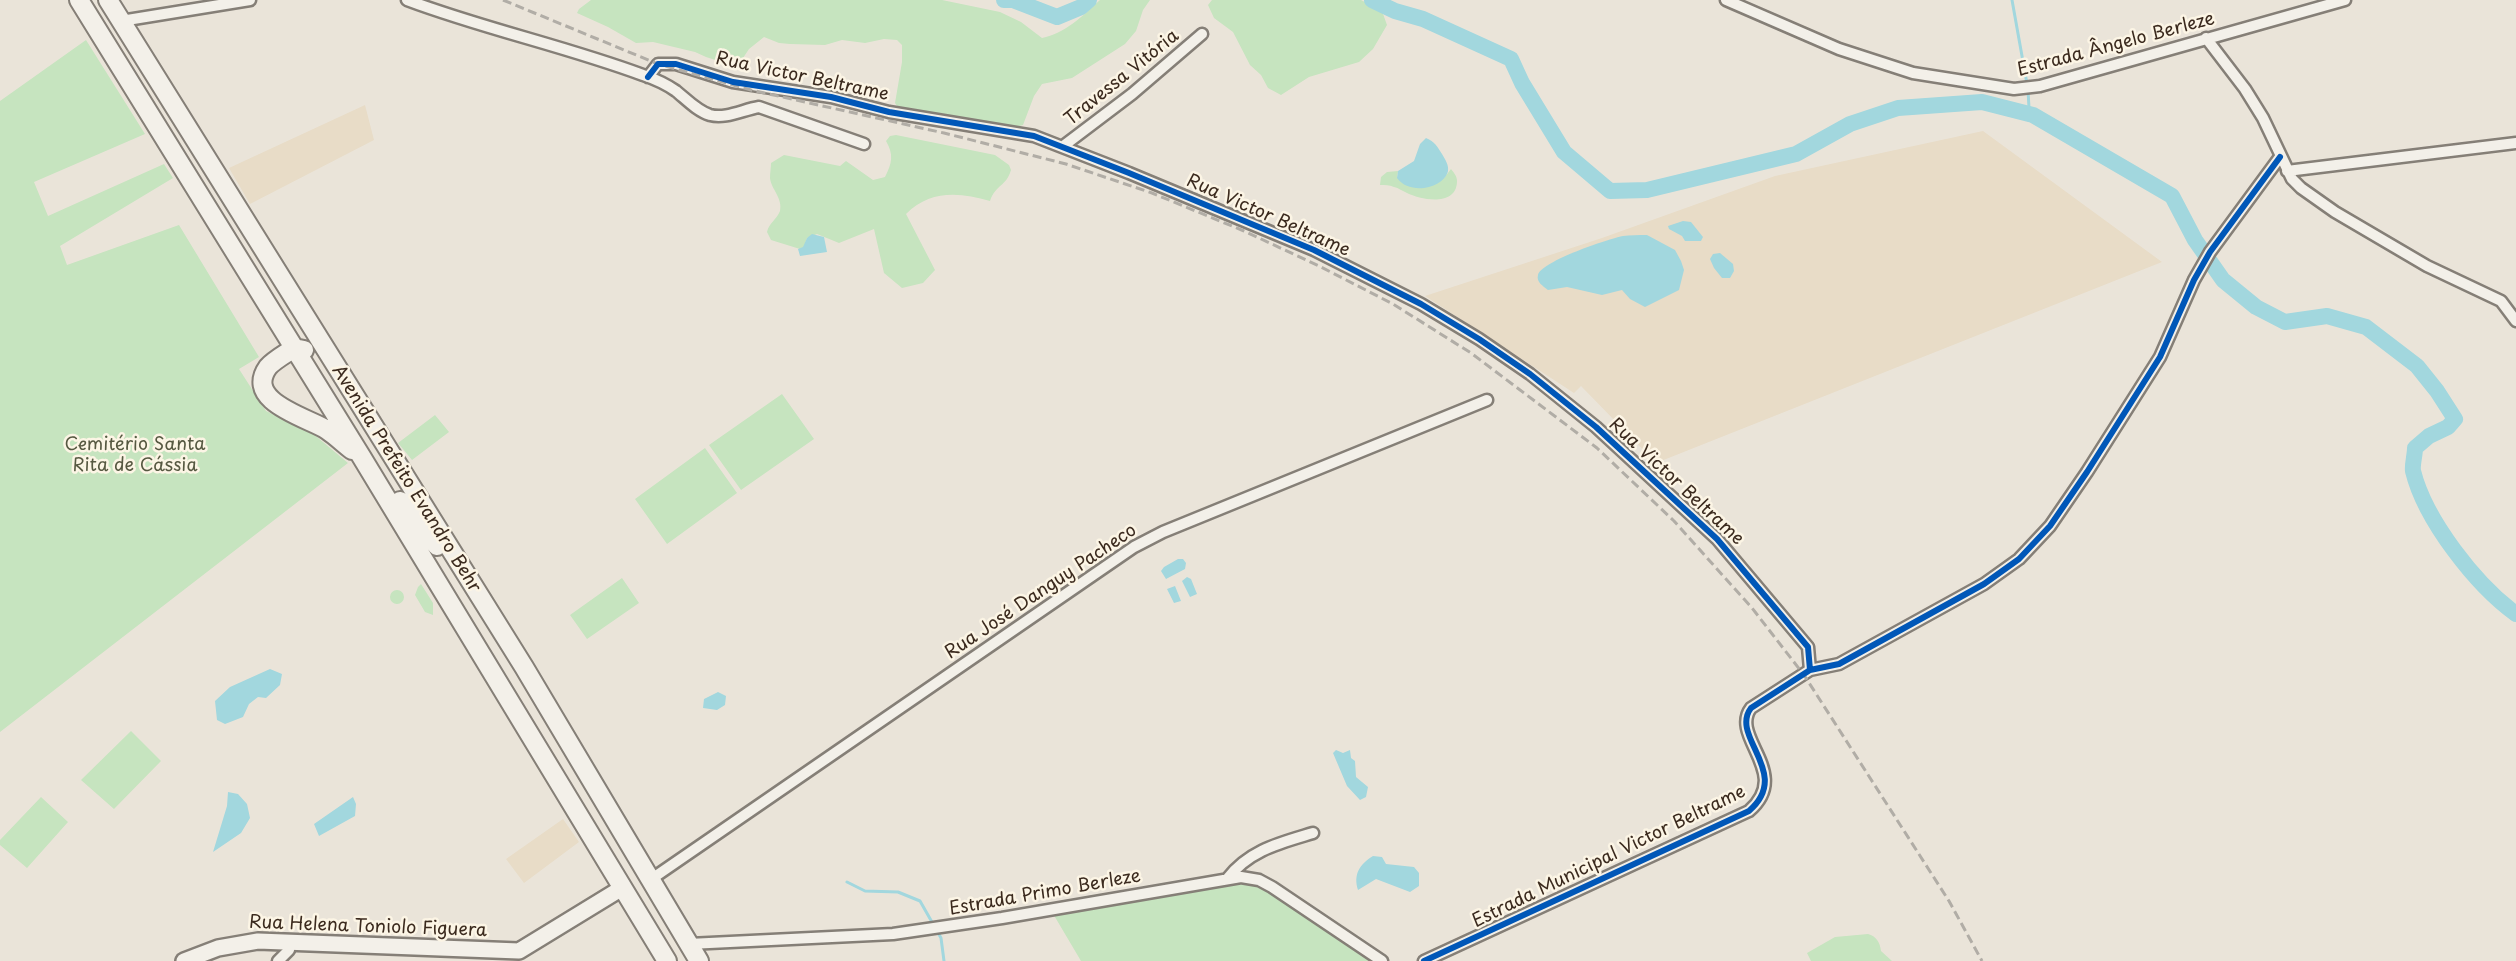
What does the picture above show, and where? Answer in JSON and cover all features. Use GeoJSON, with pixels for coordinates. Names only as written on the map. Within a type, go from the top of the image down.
{"type":"FeatureCollection","features":[{"type":"Feature","properties":{"kind":"highway","name":"Avenida Prefeito Evandro Behr"},"geometry":{"type":"LineString","coordinates":[[79,0],[361,456],[666,958]]}},
{"type":"Feature","properties":{"kind":"highway","name":"Avenida Prefeito Evandro Behr"},"geometry":{"type":"LineString","coordinates":[[108,0],[518,659],[699,961]]}},
{"type":"Feature","properties":{"kind":"highway"},"geometry":{"type":"LineString","coordinates":[[361,456],[327,430],[286,411],[270,397],[264,381],[268,368],[294,348],[312,354],[403,506],[466,578]]}},
{"type":"Feature","properties":{"kind":"street"},"geometry":{"type":"LineString","coordinates":[[121,21],[250,0]]}},
{"type":"Feature","properties":{"kind":"street","name":"Estrada Ângelo Berleze"},"geometry":{"type":"LineString","coordinates":[[1726,0],[1839,49],[1913,73],[2014,89],[2040,86],[2345,0]]}},
{"type":"Feature","properties":{"kind":"street"},"geometry":{"type":"LineString","coordinates":[[408,1],[474,24],[618,65],[673,89],[708,114],[727,116],[744,109],[759,107],[864,144]]}},
{"type":"Feature","properties":{"kind":"street","name":"Travessa Vitória"},"geometry":{"type":"LineString","coordinates":[[1062,147],[1132,94],[1202,34]]}},
{"type":"Feature","properties":{"kind":"street"},"geometry":{"type":"LineString","coordinates":[[2206,38],[2251,99],[2263,118],[2287,171],[2301,188],[2335,213],[2427,266],[2501,301],[2516,321]]}},
{"type":"Feature","properties":{"kind":"street","name":"Rua Victor Beltrame"},"geometry":{"type":"LineString","coordinates":[[648,77],[658,64],[676,64],[733,82],[823,95],[888,112],[1034,136],[1314,250],[1421,304],[1496,351],[1596,427],[1717,538],[1808,646],[1810,670]]}},
{"type":"Feature","properties":{"kind":"street"},"geometry":{"type":"LineString","coordinates":[[2287,171],[2516,143]]}},
{"type":"Feature","properties":{"kind":"street","name":"Estrada Municipal Victor Beltrame"},"geometry":{"type":"LineString","coordinates":[[1424,961],[1749,811],[1762,796],[1765,776],[1762,762],[1747,726],[1748,713],[1810,670],[1839,664],[1984,584],[2019,559],[2050,526],[2148,376],[2210,252],[2280,157]]}},
{"type":"Feature","properties":{"kind":"street","name":"Rua José Danguy Pacheco"},"geometry":{"type":"LineString","coordinates":[[650,880],[1134,547],[1181,525],[1487,400]]}},
{"type":"Feature","properties":{"kind":"street"},"geometry":{"type":"LineString","coordinates":[[1227,879],[1237,866],[1258,851],[1313,832]]}},
{"type":"Feature","properties":{"kind":"street","name":"Estrada Primo Berleze"},"geometry":{"type":"LineString","coordinates":[[689,944],[893,934],[1002,918],[1241,877],[1259,880],[1272,887],[1382,961]]}},
{"type":"Feature","properties":{"kind":"street"},"geometry":{"type":"LineString","coordinates":[[502,961],[622,888]]}},
{"type":"Feature","properties":{"kind":"street","name":"Rua Helena Toniolo Figuera"},"geometry":{"type":"LineString","coordinates":[[184,961],[244,941],[519,951]]}},
{"type":"Feature","properties":{"kind":"street"},"geometry":{"type":"LineString","coordinates":[[278,961],[289,950],[290,942]]}},
{"type":"Feature","properties":{"kind":"shaded area"},"geometry":{"type":"Polygon","coordinates":[[[365,105],[374,140],[250,204],[229,168],[365,105]]]}},
{"type":"Feature","properties":{"kind":"shaded area"},"geometry":{"type":"Polygon","coordinates":[[[1983,131],[2162,262],[1656,463],[1581,386],[1574,393],[1425,296],[1602,238],[1775,176],[1983,131]]]}},
{"type":"Feature","properties":{"kind":"shaded area"},"geometry":{"type":"Polygon","coordinates":[[[563,819],[579,842],[524,883],[506,859],[563,819]]]}},
{"type":"Feature","properties":{"kind":"green space"},"geometry":{"type":"Polygon","coordinates":[[[591,0],[942,0],[1000,12],[1021,22],[1042,38],[1066,28],[1100,0],[1150,0],[1143,10],[1136,31],[1125,44],[1072,78],[1042,84],[1034,96],[1023,125],[1012,128],[899,109],[895,103],[902,62],[902,45],[897,40],[884,39],[865,43],[842,40],[825,45],[779,43],[764,37],[749,49],[737,67],[695,52],[653,42],[636,43],[577,13],[591,0]]]}},
{"type":"Feature","properties":{"kind":"green space"},"geometry":{"type":"Polygon","coordinates":[[[1212,0],[1361,0],[1382,11],[1387,25],[1373,49],[1359,62],[1309,77],[1281,95],[1268,88],[1261,75],[1250,65],[1233,32],[1214,18],[1208,5],[1212,0]]]}},
{"type":"Feature","properties":{"kind":"green space","name":"Cemitério Santa Rita de Cássia"},"geometry":{"type":"Polygon","coordinates":[[[86,40],[145,134],[34,182],[48,216],[164,164],[173,178],[60,246],[67,265],[179,225],[259,357],[239,369],[266,411],[311,432],[348,463],[0,732],[0,101],[86,40]]]}},
{"type":"Feature","properties":{"kind":"green space"},"geometry":{"type":"Polygon","coordinates":[[[896,135],[995,155],[1009,165],[1011,170],[990,201],[967,196],[945,195],[925,201],[906,214],[935,270],[923,283],[902,288],[884,273],[874,229],[839,243],[817,234],[807,238],[804,247],[800,249],[771,240],[767,232],[779,214],[780,206],[770,178],[771,163],[784,155],[840,166],[846,161],[873,180],[885,177],[891,159],[886,141],[890,136],[896,135]]]}},
{"type":"Feature","properties":{"kind":"green space"},"geometry":{"type":"Polygon","coordinates":[[[1451,169],[1457,179],[1455,189],[1445,198],[1421,198],[1396,187],[1380,185],[1381,177],[1387,172],[1398,171],[1397,178],[1444,178],[1451,169]]]}},
{"type":"Feature","properties":{"kind":"green space"},"geometry":{"type":"Polygon","coordinates":[[[782,394],[814,439],[741,490],[709,445],[782,394]]]}},
{"type":"Feature","properties":{"kind":"green space"},"geometry":{"type":"Polygon","coordinates":[[[435,415],[449,432],[412,460],[398,443],[435,415]]]}},
{"type":"Feature","properties":{"kind":"green space"},"geometry":{"type":"Polygon","coordinates":[[[705,448],[737,493],[667,544],[635,499],[705,448]]]}},
{"type":"Feature","properties":{"kind":"green space"},"geometry":{"type":"Polygon","coordinates":[[[622,578],[639,603],[587,639],[570,615],[622,578]]]}},
{"type":"Feature","properties":{"kind":"green space"},"geometry":{"type":"Polygon","coordinates":[[[421,584],[433,603],[433,615],[425,612],[415,595],[421,584]]]}},
{"type":"Feature","properties":{"kind":"green space"},"geometry":{"type":"Polygon","coordinates":[[[394,590],[400,590],[404,597],[400,604],[394,604],[390,600],[390,594],[394,590]]]}},
{"type":"Feature","properties":{"kind":"green space"},"geometry":{"type":"Polygon","coordinates":[[[131,731],[161,761],[114,809],[81,780],[131,731]]]}},
{"type":"Feature","properties":{"kind":"green space"},"geometry":{"type":"Polygon","coordinates":[[[41,797],[68,822],[27,868],[0,845],[0,840],[41,797]]]}},
{"type":"Feature","properties":{"kind":"green space"},"geometry":{"type":"Polygon","coordinates":[[[1237,881],[1256,883],[1372,961],[1081,961],[1052,912],[1237,881]]]}},
{"type":"Feature","properties":{"kind":"green space"},"geometry":{"type":"Polygon","coordinates":[[[1868,934],[1879,942],[1881,951],[1892,961],[1811,961],[1807,953],[1835,937],[1868,934]]]}},
{"type":"Feature","properties":{"kind":"water"},"geometry":{"type":"Polygon","coordinates":[[[1426,138],[1439,149],[1448,171],[1440,182],[1434,185],[1426,188],[1410,187],[1397,178],[1398,171],[1414,161],[1420,144],[1426,138]]]}},
{"type":"Feature","properties":{"kind":"water"},"geometry":{"type":"Polygon","coordinates":[[[1683,221],[1691,222],[1703,237],[1701,241],[1685,241],[1682,236],[1669,229],[1668,226],[1683,221]]]}},
{"type":"Feature","properties":{"kind":"water"},"geometry":{"type":"Polygon","coordinates":[[[812,234],[824,237],[827,252],[800,256],[798,249],[803,247],[807,238],[812,234]]]}},
{"type":"Feature","properties":{"kind":"water"},"geometry":{"type":"Polygon","coordinates":[[[1647,235],[1675,250],[1684,270],[1679,290],[1645,307],[1630,299],[1622,290],[1602,295],[1567,287],[1548,290],[1538,280],[1542,269],[1576,251],[1623,236],[1647,235]]]}},
{"type":"Feature","properties":{"kind":"water"},"geometry":{"type":"Polygon","coordinates":[[[1720,253],[1733,264],[1734,271],[1730,278],[1722,278],[1710,259],[1713,254],[1720,253]]]}},
{"type":"Feature","properties":{"kind":"water"},"geometry":{"type":"Polygon","coordinates":[[[1178,559],[1183,559],[1186,563],[1185,569],[1166,579],[1161,571],[1178,559]]]}},
{"type":"Feature","properties":{"kind":"water"},"geometry":{"type":"Polygon","coordinates":[[[1187,577],[1191,579],[1197,594],[1190,597],[1182,581],[1187,577]]]}},
{"type":"Feature","properties":{"kind":"water"},"geometry":{"type":"Polygon","coordinates":[[[1175,586],[1181,601],[1174,603],[1167,589],[1175,586]]]}},
{"type":"Feature","properties":{"kind":"water"},"geometry":{"type":"Polygon","coordinates":[[[270,669],[282,674],[280,685],[266,698],[258,697],[249,704],[243,717],[225,724],[217,720],[215,701],[230,687],[270,669]]]}},
{"type":"Feature","properties":{"kind":"water"},"geometry":{"type":"Polygon","coordinates":[[[718,692],[726,696],[725,705],[717,710],[703,708],[704,699],[718,692]]]}},
{"type":"Feature","properties":{"kind":"water"},"geometry":{"type":"Polygon","coordinates":[[[1336,750],[1343,753],[1350,750],[1351,758],[1355,761],[1356,777],[1368,787],[1366,797],[1360,800],[1347,786],[1333,753],[1336,750]]]}},
{"type":"Feature","properties":{"kind":"water"},"geometry":{"type":"Polygon","coordinates":[[[228,792],[238,794],[247,804],[250,818],[241,833],[213,852],[227,806],[228,792]]]}},
{"type":"Feature","properties":{"kind":"water"},"geometry":{"type":"Polygon","coordinates":[[[353,797],[356,804],[355,816],[319,836],[314,824],[353,797]]]}},
{"type":"Feature","properties":{"kind":"water"},"geometry":{"type":"Polygon","coordinates":[[[1373,856],[1382,857],[1386,864],[1414,867],[1419,873],[1419,886],[1410,892],[1376,879],[1358,890],[1357,874],[1364,862],[1373,856]]]}},
{"type":"Feature","properties":{"kind":"waterway"},"geometry":{"type":"LineString","coordinates":[[1004,0],[1013,0],[1057,17],[1081,7],[1089,0]]}},
{"type":"Feature","properties":{"kind":"waterway"},"geometry":{"type":"LineString","coordinates":[[1372,0],[1395,11],[1423,19],[1511,59],[1522,83],[1564,152],[1610,191],[1647,190],[1796,154],[1850,124],[1898,108],[1982,102],[2033,115],[2172,196],[2195,240],[2223,280],[2256,307],[2285,322],[2327,316],[2366,327],[2417,366],[2455,419],[2448,427],[2429,436],[2415,448],[2413,471],[2419,490],[2440,530],[2454,550],[2485,586],[2516,614]]}},
{"type":"Feature","properties":{"kind":"waterway"},"geometry":{"type":"LineString","coordinates":[[2012,0],[2027,84]]}},
{"type":"Feature","properties":{"kind":"waterway"},"geometry":{"type":"LineString","coordinates":[[2028,90],[2029,108],[2033,115]]}},
{"type":"Feature","properties":{"kind":"waterway"},"geometry":{"type":"LineString","coordinates":[[847,882],[865,891],[898,892],[920,901],[941,938],[944,961]]}},
{"type":"Feature","properties":{"kind":"railway"},"geometry":{"type":"LineString","coordinates":[[503,0],[658,64],[751,90],[944,133],[1066,164],[1152,193],[1244,231],[1319,266],[1393,304],[1471,353],[1597,448],[1674,521],[1752,608],[1804,675],[1949,901],[1982,961]]}},
{"type":"Feature","properties":{"kind":"cycle path"},"geometry":{"type":"LineString","coordinates":[[648,77],[658,64],[676,64],[733,82],[831,97],[889,112],[1034,136],[1314,250],[1421,304],[1479,339],[1530,374],[1596,427],[1717,539],[1808,647],[1810,670]]}},
{"type":"Feature","properties":{"kind":"cycle path"},"geometry":{"type":"LineString","coordinates":[[1424,961],[1749,811],[1761,797],[1765,783],[1763,769],[1748,731],[1746,719],[1751,708],[1810,670],[1839,664],[1984,584],[2019,559],[2050,526],[2087,472],[2160,357],[2194,280],[2210,252],[2280,157]]}}]}
